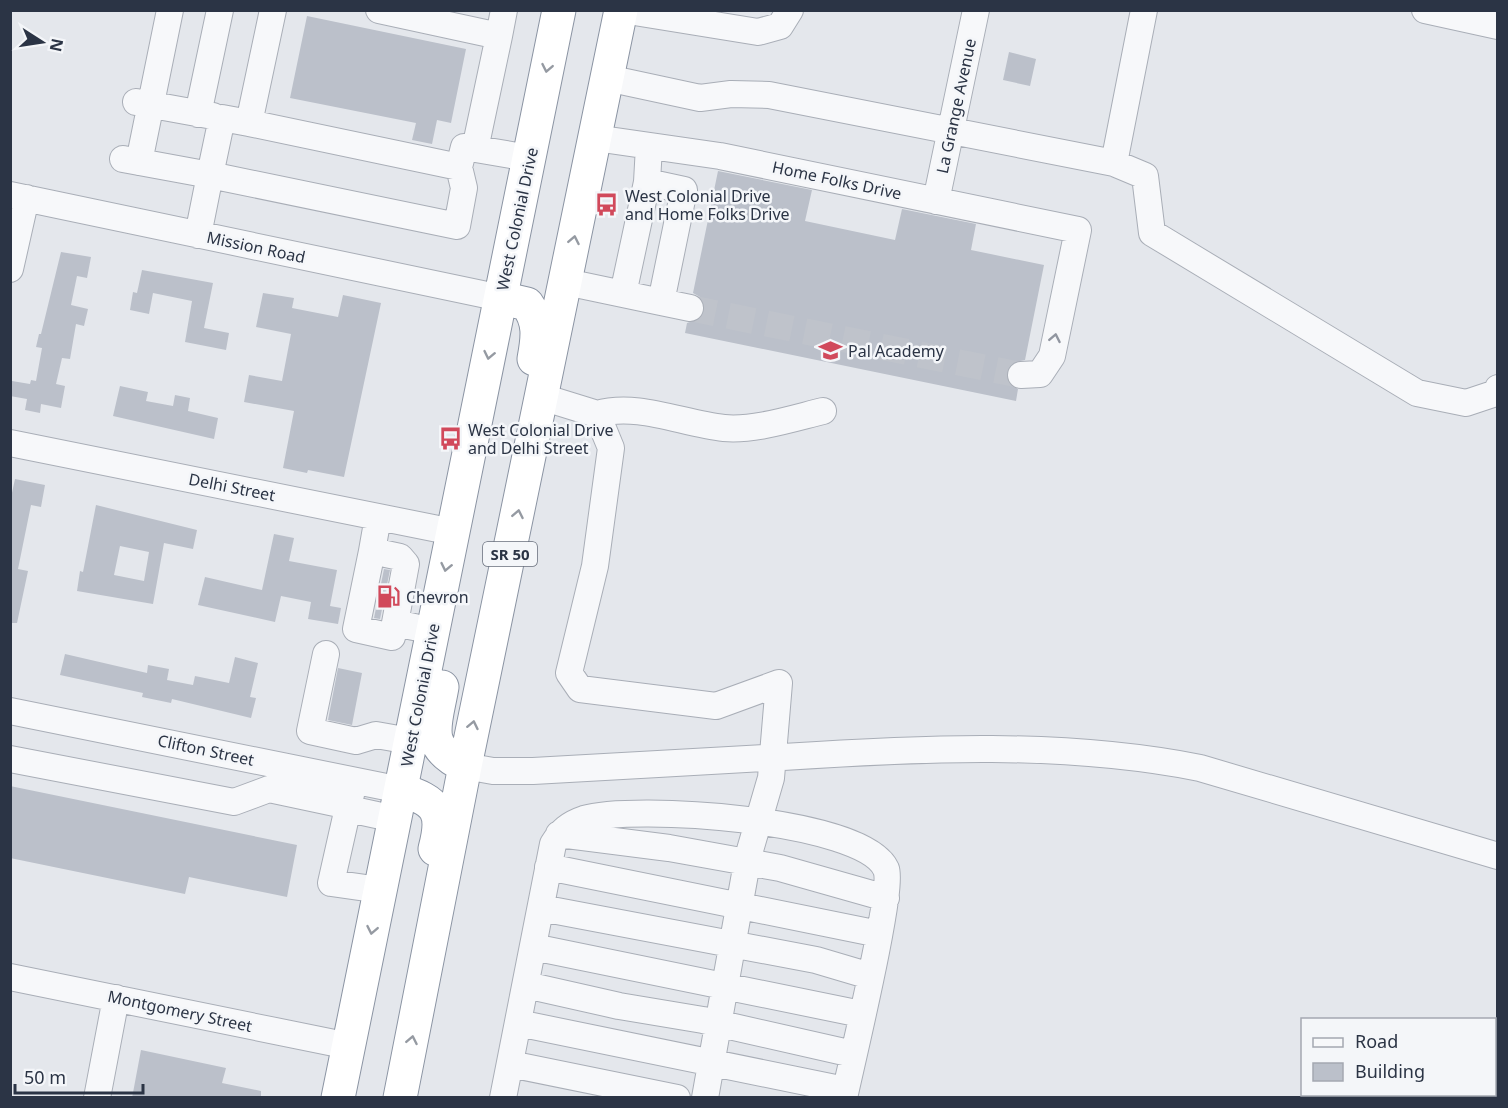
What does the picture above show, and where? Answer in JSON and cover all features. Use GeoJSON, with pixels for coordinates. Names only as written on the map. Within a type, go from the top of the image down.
{"type":"FeatureCollection","features":[{"type":"Feature","properties":{"kind":"highway","name":"West Colonial Drive"},"geometry":{"type":"LineString","coordinates":[[338,1098],[559,10]]}},
{"type":"Feature","properties":{"kind":"highway","name":"SR 50"},"geometry":{"type":"LineString","coordinates":[[400,1098],[465,766],[622,10]]}},
{"type":"Feature","properties":{"kind":"highway"},"geometry":{"type":"LineString","coordinates":[[501,298],[527,304],[536,317],[538,332],[535,352],[518,433],[530,454]]}},
{"type":"Feature","properties":{"kind":"highway"},"geometry":{"type":"LineString","coordinates":[[431,638],[443,678],[435,741],[444,756],[465,766]]}},
{"type":"Feature","properties":{"kind":"highway"},"geometry":{"type":"LineString","coordinates":[[398,805],[424,797],[432,803],[438,817],[437,840],[421,916],[431,939]]}},
{"type":"Feature","properties":{"kind":"street"},"geometry":{"type":"LineString","coordinates":[[170,10],[143,103],[131,160],[457,226],[467,158],[504,10]]}},
{"type":"Feature","properties":{"kind":"street"},"geometry":{"type":"LineString","coordinates":[[198,235],[210,176],[210,116],[220,10]]}},
{"type":"Feature","properties":{"kind":"street"},"geometry":{"type":"LineString","coordinates":[[249,123],[273,10]]}},
{"type":"Feature","properties":{"kind":"street"},"geometry":{"type":"LineString","coordinates":[[380,10],[499,36]]}},
{"type":"Feature","properties":{"kind":"street"},"geometry":{"type":"LineString","coordinates":[[622,10],[766,32],[780,26],[790,10]]}},
{"type":"Feature","properties":{"kind":"street","name":"La Grange Avenue"},"geometry":{"type":"LineString","coordinates":[[936,201],[976,10]]}},
{"type":"Feature","properties":{"kind":"street"},"geometry":{"type":"LineString","coordinates":[[1114,163],[1144,10]]}},
{"type":"Feature","properties":{"kind":"street"},"geometry":{"type":"LineString","coordinates":[[1425,10],[1497,26]]}},
{"type":"Feature","properties":{"kind":"street"},"geometry":{"type":"LineString","coordinates":[[607,78],[700,98],[731,94],[769,95],[1114,163],[1145,176],[1152,233],[1417,393],[1466,403],[1496,393],[1497,388]]}},
{"type":"Feature","properties":{"kind":"street"},"geometry":{"type":"LineString","coordinates":[[143,103],[249,123],[467,158],[529,158]]}},
{"type":"Feature","properties":{"kind":"street","name":"Home Folks Drive"},"geometry":{"type":"LineString","coordinates":[[595,138],[720,156],[1077,230],[1052,356],[1040,374],[1021,375]]}},
{"type":"Feature","properties":{"kind":"street"},"geometry":{"type":"LineString","coordinates":[[623,294],[647,182],[649,146]]}},
{"type":"Feature","properties":{"kind":"street"},"geometry":{"type":"LineString","coordinates":[[647,182],[684,190],[661,302]]}},
{"type":"Feature","properties":{"kind":"street"},"geometry":{"type":"LineString","coordinates":[[10,269],[18,197]]}},
{"type":"Feature","properties":{"kind":"street","name":"Mission Road"},"geometry":{"type":"LineString","coordinates":[[18,197],[501,298]]}},
{"type":"Feature","properties":{"kind":"street"},"geometry":{"type":"LineString","coordinates":[[566,282],[690,308]]}},
{"type":"Feature","properties":{"kind":"street"},"geometry":{"type":"LineString","coordinates":[[542,397],[597,414],[612,410],[669,417],[725,429],[777,423],[823,411]]}},
{"type":"Feature","properties":{"kind":"street"},"geometry":{"type":"LineString","coordinates":[[597,414],[611,448],[595,566],[569,673],[574,683],[580,689],[716,706],[779,683],[771,778],[747,862],[705,1098]]}},
{"type":"Feature","properties":{"kind":"street","name":"Delhi Street"},"geometry":{"type":"LineString","coordinates":[[10,443],[453,532]]}},
{"type":"Feature","properties":{"kind":"street"},"geometry":{"type":"LineString","coordinates":[[372,551],[400,557],[405,561],[392,637],[356,629],[378,517]]}},
{"type":"Feature","properties":{"kind":"street"},"geometry":{"type":"LineString","coordinates":[[395,623],[431,638]]}},
{"type":"Feature","properties":{"kind":"street"},"geometry":{"type":"LineString","coordinates":[[326,654],[310,731],[356,741],[376,735],[410,741]]}},
{"type":"Feature","properties":{"kind":"street","name":"Clifton Street"},"geometry":{"type":"LineString","coordinates":[[10,711],[354,781],[398,805]]}},
{"type":"Feature","properties":{"kind":"street"},"geometry":{"type":"LineString","coordinates":[[465,766],[493,771],[533,771],[923,748],[1004,749],[1158,760],[1200,768],[1497,856]]}},
{"type":"Feature","properties":{"kind":"street"},"geometry":{"type":"LineString","coordinates":[[10,759],[234,802],[269,789],[349,807],[398,805]]}},
{"type":"Feature","properties":{"kind":"street"},"geometry":{"type":"LineString","coordinates":[[261,791],[267,763]]}},
{"type":"Feature","properties":{"kind":"street"},"geometry":{"type":"LineString","coordinates":[[354,781],[331,883],[380,890]]}},
{"type":"Feature","properties":{"kind":"street"},"geometry":{"type":"LineString","coordinates":[[503,1098],[533,947],[542,908],[548,867],[553,844],[559,834],[585,819],[612,815],[673,814],[758,821],[856,844],[869,851],[887,871],[886,898],[845,1094],[711,1062],[518,1023]]}},
{"type":"Feature","properties":{"kind":"street"},"geometry":{"type":"LineString","coordinates":[[559,834],[669,848],[780,868],[886,898]]}},
{"type":"Feature","properties":{"kind":"street"},"geometry":{"type":"LineString","coordinates":[[548,867],[879,934]]}},
{"type":"Feature","properties":{"kind":"street"},"geometry":{"type":"LineString","coordinates":[[542,908],[732,946],[816,960],[870,976]]}},
{"type":"Feature","properties":{"kind":"street"},"geometry":{"type":"LineString","coordinates":[[533,947],[861,1014]]}},
{"type":"Feature","properties":{"kind":"street","name":"Montgomery Street"},"geometry":{"type":"LineString","coordinates":[[10,976],[349,1046]]}},
{"type":"Feature","properties":{"kind":"street"},"geometry":{"type":"LineString","coordinates":[[526,985],[619,1006],[718,1023],[853,1054]]}},
{"type":"Feature","properties":{"kind":"street"},"geometry":{"type":"LineString","coordinates":[[97,1098],[116,998]]}},
{"type":"Feature","properties":{"kind":"street"},"geometry":{"type":"LineString","coordinates":[[510,1064],[677,1098]]}},
{"type":"Feature","properties":{"kind":"building"},"geometry":{"type":"Polygon","coordinates":[[[307,16],[466,49],[451,123],[437,120],[432,144],[412,140],[416,123],[290,98],[307,16]]]}},
{"type":"Feature","properties":{"kind":"building"},"geometry":{"type":"Polygon","coordinates":[[[1009,52],[1036,59],[1030,86],[1003,80],[1009,52]]]}},
{"type":"Feature","properties":{"kind":"building"},"geometry":{"type":"Polygon","coordinates":[[[718,171],[812,190],[805,221],[895,240],[902,209],[976,224],[971,250],[1044,265],[1025,360],[1012,363],[1006,375],[1009,384],[1018,389],[1016,401],[685,333],[687,323],[701,318],[705,310],[700,297],[693,293],[718,171]]]}},
{"type":"Feature","properties":{"kind":"building"},"geometry":{"type":"Polygon","coordinates":[[[61,252],[91,257],[87,278],[77,276],[71,305],[88,309],[84,326],[76,324],[70,359],[62,358],[56,384],[65,386],[61,408],[41,404],[40,413],[25,410],[27,399],[10,396],[12,381],[30,384],[31,380],[36,381],[42,348],[36,347],[61,252]]]}},
{"type":"Feature","properties":{"kind":"building"},"geometry":{"type":"Polygon","coordinates":[[[142,270],[213,283],[204,328],[229,333],[226,350],[185,342],[192,301],[153,293],[149,314],[130,310],[133,292],[137,293],[142,270]]]}},
{"type":"Feature","properties":{"kind":"building"},"geometry":{"type":"Polygon","coordinates":[[[263,293],[294,298],[292,308],[338,317],[343,295],[381,303],[344,477],[283,468],[294,411],[244,402],[249,375],[282,381],[291,334],[256,327],[263,293]]]}},
{"type":"Feature","properties":{"kind":"building"},"geometry":{"type":"Polygon","coordinates":[[[120,386],[148,392],[146,401],[173,406],[175,395],[190,398],[188,411],[218,418],[214,439],[113,416],[120,386]]]}},
{"type":"Feature","properties":{"kind":"building"},"geometry":{"type":"Polygon","coordinates":[[[15,479],[45,485],[41,507],[31,505],[18,569],[28,571],[17,623],[10,623],[10,502],[15,479]]]}},
{"type":"Feature","properties":{"kind":"building"},"geometry":{"type":"Polygon","coordinates":[[[96,505],[197,530],[193,549],[164,543],[153,604],[77,591],[80,571],[83,572],[96,505]],[[120,546],[114,575],[144,581],[149,552],[120,546]]]}},
{"type":"Feature","properties":{"kind":"building"},"geometry":{"type":"Polygon","coordinates":[[[274,534],[294,538],[289,561],[337,570],[330,606],[341,608],[338,624],[308,619],[311,602],[281,596],[275,622],[198,605],[205,577],[262,590],[274,534]]]}},
{"type":"Feature","properties":{"kind":"building"},"geometry":{"type":"Polygon","coordinates":[[[384,569],[390,570],[380,619],[374,618],[384,569]]]}},
{"type":"Feature","properties":{"kind":"building"},"geometry":{"type":"Polygon","coordinates":[[[65,654],[147,673],[148,665],[169,669],[167,680],[193,685],[195,676],[229,683],[235,657],[258,663],[250,697],[256,698],[251,718],[172,699],[171,703],[142,697],[143,693],[60,675],[65,654]]]}},
{"type":"Feature","properties":{"kind":"building"},"geometry":{"type":"Polygon","coordinates":[[[338,668],[362,673],[352,725],[328,720],[338,668]]]}},
{"type":"Feature","properties":{"kind":"building"},"geometry":{"type":"Polygon","coordinates":[[[10,786],[297,845],[287,897],[189,877],[185,894],[10,858],[10,786]]]}},
{"type":"Feature","properties":{"kind":"building"},"geometry":{"type":"Polygon","coordinates":[[[141,1050],[226,1068],[222,1083],[261,1091],[261,1098],[132,1098],[141,1050]]]}},
{"type":"Feature","properties":{"kind":"tunnel"},"geometry":{"type":"LineString","coordinates":[[690,308],[1021,375]]}},
{"type":"Feature","properties":{"kind":"place","name":"West Colonial Drive and Home Folks Drive"},"geometry":{"type":"Point","coordinates":[607,205]}},
{"type":"Feature","properties":{"kind":"place","name":"Pal Academy"},"geometry":{"type":"Point","coordinates":[830,351]}},
{"type":"Feature","properties":{"kind":"place","name":"West Colonial Drive and Delhi Street"},"geometry":{"type":"Point","coordinates":[450,439]}},
{"type":"Feature","properties":{"kind":"place","name":"Chevron"},"geometry":{"type":"Point","coordinates":[388,597]}}]}
